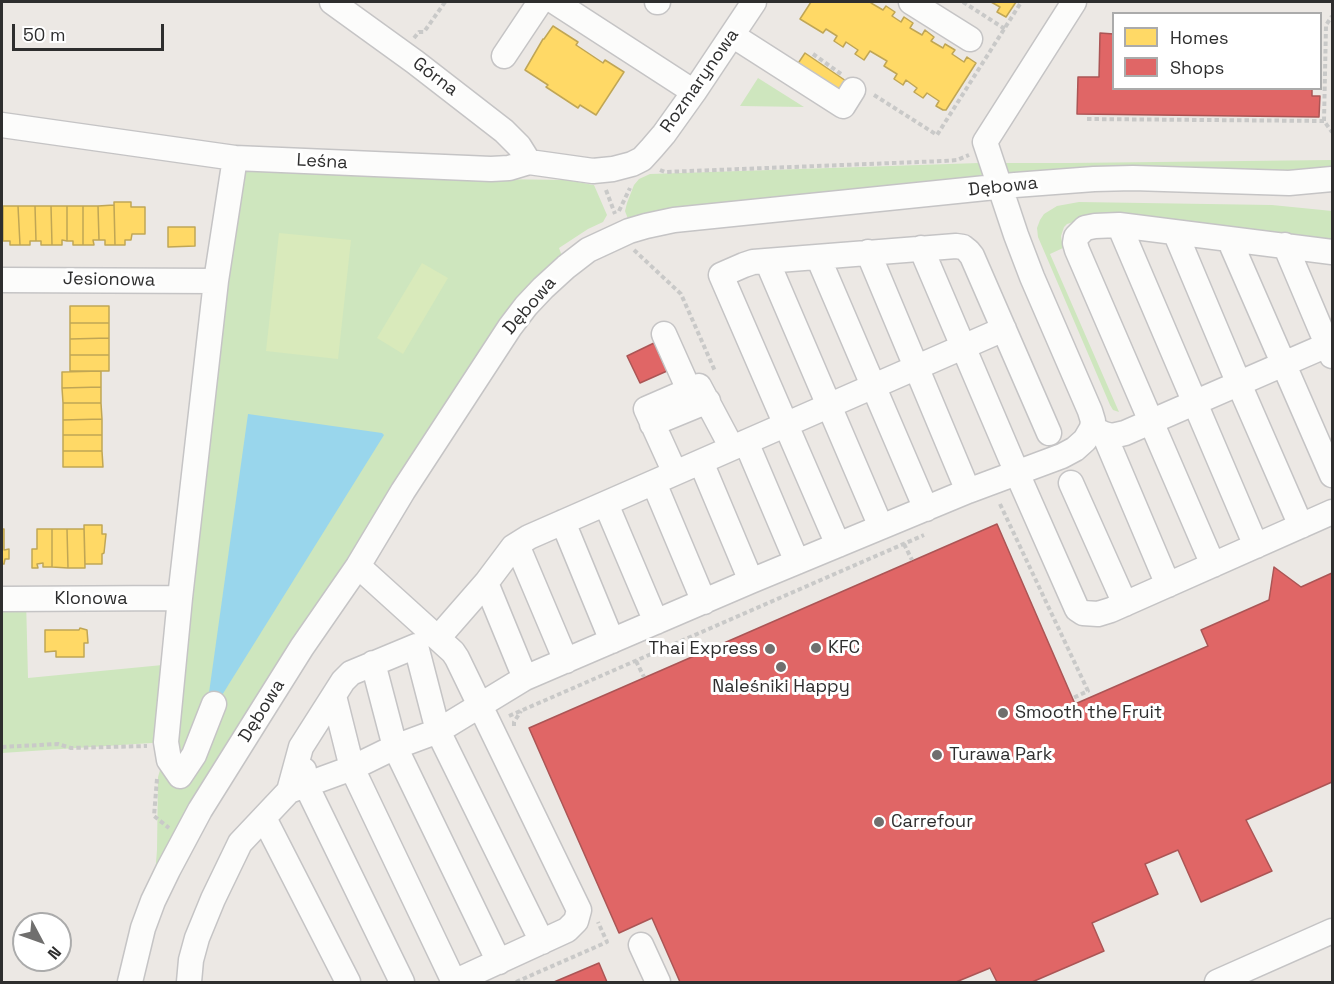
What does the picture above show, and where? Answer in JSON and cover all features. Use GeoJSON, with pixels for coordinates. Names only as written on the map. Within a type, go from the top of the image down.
{"type":"FeatureCollection","features":[{"type":"Feature","properties":{"kind":"street","name":"Górna"},"geometry":{"type":"LineString","coordinates":[[332,2],[504,131],[519,146],[529,162]]}},
{"type":"Feature","properties":{"kind":"street"},"geometry":{"type":"LineString","coordinates":[[504,56],[540,2]]}},
{"type":"Feature","properties":{"kind":"street"},"geometry":{"type":"LineString","coordinates":[[555,2],[693,92]]}},
{"type":"Feature","properties":{"kind":"street","name":"Rozmarynowa"},"geometry":{"type":"LineString","coordinates":[[637,161],[664,134],[754,2]]}},
{"type":"Feature","properties":{"kind":"street"},"geometry":{"type":"LineString","coordinates":[[911,2],[970,39]]}},
{"type":"Feature","properties":{"kind":"street"},"geometry":{"type":"LineString","coordinates":[[1074,2],[985,142],[1032,277],[1093,422],[1168,585]]}},
{"type":"Feature","properties":{"kind":"street"},"geometry":{"type":"LineString","coordinates":[[732,35],[843,106],[860,90]]}},
{"type":"Feature","properties":{"kind":"street","name":"Leśna"},"geometry":{"type":"LineString","coordinates":[[2,125],[235,158],[491,169],[508,168],[529,162],[594,171],[613,169],[637,161]]}},
{"type":"Feature","properties":{"kind":"street"},"geometry":{"type":"LineString","coordinates":[[214,704],[194,755],[172,761],[180,598],[216,281],[235,158]]}},
{"type":"Feature","properties":{"kind":"street","name":"Dębowa"},"geometry":{"type":"LineString","coordinates":[[130,982],[136,952],[153,901],[183,839],[225,769],[296,656],[358,566],[488,359],[526,306],[566,267],[588,250],[652,224],[698,216],[999,187],[1133,178],[1289,183],[1332,179]]}},
{"type":"Feature","properties":{"kind":"street","name":"Dębowa"},"geometry":{"type":"LineString","coordinates":[[1289,183],[1332,196]]}},
{"type":"Feature","properties":{"kind":"street"},"geometry":{"type":"LineString","coordinates":[[1119,225],[1256,546]]}},
{"type":"Feature","properties":{"kind":"street"},"geometry":{"type":"LineString","coordinates":[[1213,565],[1077,250],[1076,237],[1085,228],[1119,225],[1332,252]]}},
{"type":"Feature","properties":{"kind":"street"},"geometry":{"type":"LineString","coordinates":[[1175,232],[1301,526]]}},
{"type":"Feature","properties":{"kind":"street"},"geometry":{"type":"LineString","coordinates":[[1229,239],[1332,475]]}},
{"type":"Feature","properties":{"kind":"street"},"geometry":{"type":"LineString","coordinates":[[1098,431],[1112,436],[1125,433],[1285,364],[1331,348],[1286,246]]}},
{"type":"Feature","properties":{"kind":"street"},"geometry":{"type":"LineString","coordinates":[[838,545],[721,275],[753,262],[963,247],[972,256],[1049,433]]}},
{"type":"Feature","properties":{"kind":"street"},"geometry":{"type":"LineString","coordinates":[[921,249],[1077,609],[1083,613],[1098,614],[1111,610],[1332,512]]}},
{"type":"Feature","properties":{"kind":"street"},"geometry":{"type":"LineString","coordinates":[[868,252],[968,491]]}},
{"type":"Feature","properties":{"kind":"street"},"geometry":{"type":"LineString","coordinates":[[818,257],[926,509]]}},
{"type":"Feature","properties":{"kind":"street"},"geometry":{"type":"LineString","coordinates":[[767,261],[881,527]]}},
{"type":"Feature","properties":{"kind":"street","name":"Jesionowa"},"geometry":{"type":"LineString","coordinates":[[2,279],[216,281]]}},
{"type":"Feature","properties":{"kind":"street"},"geometry":{"type":"LineString","coordinates":[[438,638],[486,583],[513,547],[529,537],[1004,329]]}},
{"type":"Feature","properties":{"kind":"street"},"geometry":{"type":"LineString","coordinates":[[664,334],[699,395],[739,445],[797,562]]}},
{"type":"Feature","properties":{"kind":"street"},"geometry":{"type":"LineString","coordinates":[[699,395],[646,410],[652,424],[664,478],[704,602]]}},
{"type":"Feature","properties":{"kind":"street"},"geometry":{"type":"LineString","coordinates":[[192,978],[191,960],[197,939],[240,843],[298,788],[352,768],[395,747],[438,730],[485,715],[525,678],[751,581],[1075,449],[1098,431]]}},
{"type":"Feature","properties":{"kind":"street"},"geometry":{"type":"LineString","coordinates":[[701,462],[751,581]]}},
{"type":"Feature","properties":{"kind":"street"},"geometry":{"type":"LineString","coordinates":[[1071,483],[1125,604]]}},
{"type":"Feature","properties":{"kind":"street"},"geometry":{"type":"LineString","coordinates":[[606,504],[656,622]]}},
{"type":"Feature","properties":{"kind":"street"},"geometry":{"type":"LineString","coordinates":[[563,522],[612,641]]}},
{"type":"Feature","properties":{"kind":"street"},"geometry":{"type":"LineString","coordinates":[[517,545],[566,661]]}},
{"type":"Feature","properties":{"kind":"street"},"geometry":{"type":"LineString","coordinates":[[334,696],[352,768],[454,982],[567,930],[576,921],[579,909],[457,658],[358,566]]}},
{"type":"Feature","properties":{"kind":"street"},"geometry":{"type":"LineString","coordinates":[[486,583],[525,678]]}},
{"type":"Feature","properties":{"kind":"street","name":"Klonowa"},"geometry":{"type":"LineString","coordinates":[[2,599],[180,598]]}},
{"type":"Feature","properties":{"kind":"street"},"geometry":{"type":"LineString","coordinates":[[402,982],[298,788],[301,747],[343,681],[351,673],[416,646],[438,730],[542,942]]}},
{"type":"Feature","properties":{"kind":"street"},"geometry":{"type":"LineString","coordinates":[[373,663],[395,747],[499,962]]}},
{"type":"Feature","properties":{"kind":"street"},"geometry":{"type":"LineString","coordinates":[[264,818],[348,982]]}},
{"type":"Feature","properties":{"kind":"street"},"geometry":{"type":"LineString","coordinates":[[1217,982],[1332,931]]}},
{"type":"Feature","properties":{"kind":"street"},"geometry":{"type":"LineString","coordinates":[[641,945],[658,982]]}},
{"type":"Feature","properties":{"kind":"path"},"geometry":{"type":"LineString","coordinates":[[391,45],[410,41],[419,32],[424,32],[444,2]]}},
{"type":"Feature","properties":{"kind":"path"},"geometry":{"type":"LineString","coordinates":[[963,2],[1005,29]]}},
{"type":"Feature","properties":{"kind":"path"},"geometry":{"type":"LineString","coordinates":[[860,90],[937,135],[1020,4]]}},
{"type":"Feature","properties":{"kind":"path"},"geometry":{"type":"LineString","coordinates":[[1332,16],[1323,25],[1324,121],[1332,132]]}},
{"type":"Feature","properties":{"kind":"path"},"geometry":{"type":"LineString","coordinates":[[1087,119],[1324,121]]}},
{"type":"Feature","properties":{"kind":"path"},"geometry":{"type":"LineString","coordinates":[[718,377],[681,294],[634,251],[616,217],[634,178],[637,161],[665,172],[944,162],[957,160],[974,153]]}},
{"type":"Feature","properties":{"kind":"path"},"geometry":{"type":"LineString","coordinates":[[1000,504],[1088,691],[1073,698]]}},
{"type":"Feature","properties":{"kind":"path"},"geometry":{"type":"LineString","coordinates":[[485,715],[636,660],[924,536]]}},
{"type":"Feature","properties":{"kind":"path"},"geometry":{"type":"LineString","coordinates":[[904,544],[912,561]]}},
{"type":"Feature","properties":{"kind":"path"},"geometry":{"type":"LineString","coordinates":[[636,660],[644,677]]}},
{"type":"Feature","properties":{"kind":"path"},"geometry":{"type":"LineString","coordinates":[[2,747],[58,744],[71,748],[172,761]]}},
{"type":"Feature","properties":{"kind":"path"},"geometry":{"type":"LineString","coordinates":[[172,761],[157,776],[154,816],[183,839]]}},
{"type":"Feature","properties":{"kind":"green space"},"geometry":{"type":"Polygon","coordinates":[[[758,78],[804,107],[740,106],[758,78]]]}},
{"type":"Feature","properties":{"kind":"green space"},"geometry":{"type":"Polygon","coordinates":[[[235,158],[489,179],[567,180],[594,185],[607,215],[603,222],[559,248],[566,267],[543,288],[153,901],[157,850],[158,777],[167,746],[166,742],[2,753],[2,599],[26,599],[28,678],[173,664],[235,158]]]}},
{"type":"Feature","properties":{"kind":"green space"},"geometry":{"type":"Polygon","coordinates":[[[1332,160],[1332,179],[1133,178],[628,219],[625,211],[634,185],[639,179],[650,174],[979,163],[1332,160]]]}},
{"type":"Feature","properties":{"kind":"green space"},"geometry":{"type":"Polygon","coordinates":[[[1079,202],[1272,205],[1332,211],[1332,242],[1080,220],[1067,224],[1061,236],[1063,248],[1050,254],[1119,412],[1113,410],[1110,405],[1038,237],[1037,228],[1044,214],[1057,206],[1079,202]]]}},
{"type":"Feature","properties":{"kind":"green space"},"geometry":{"type":"Polygon","coordinates":[[[279,233],[351,240],[338,359],[266,351],[279,233]]]}},
{"type":"Feature","properties":{"kind":"green space"},"geometry":{"type":"Polygon","coordinates":[[[422,263],[448,278],[403,354],[377,338],[422,263]]]}},
{"type":"Feature","properties":{"kind":"water"},"geometry":{"type":"Polygon","coordinates":[[[248,414],[384,435],[219,700],[208,700],[248,414]]]}},
{"type":"Feature","properties":{"kind":"building: Homes"},"geometry":{"type":"Polygon","coordinates":[[[811,2],[872,2],[883,10],[886,6],[895,12],[892,16],[901,22],[904,17],[913,23],[910,28],[922,35],[925,30],[934,37],[931,41],[943,48],[945,44],[955,50],[952,54],[964,62],[967,57],[976,63],[946,110],[943,110],[936,106],[939,101],[927,93],[923,98],[914,92],[917,88],[906,80],[903,85],[894,79],[897,74],[884,66],[887,61],[870,51],[864,60],[855,54],[858,50],[846,42],[843,47],[834,41],[837,36],[826,29],[823,33],[800,19],[811,2]]]}},
{"type":"Feature","properties":{"kind":"building: Homes"},"geometry":{"type":"Polygon","coordinates":[[[991,2],[1016,2],[1006,17],[997,12],[1000,7],[991,2]]]}},
{"type":"Feature","properties":{"kind":"building: Homes"},"geometry":{"type":"Polygon","coordinates":[[[553,26],[578,42],[576,45],[603,63],[605,60],[624,72],[596,115],[580,105],[578,108],[525,70],[553,26]]]}},
{"type":"Feature","properties":{"kind":"building: Homes"},"geometry":{"type":"Polygon","coordinates":[[[805,53],[849,83],[842,94],[797,65],[805,53]]]}},
{"type":"Feature","properties":{"kind":"building: Homes"},"geometry":{"type":"Polygon","coordinates":[[[114,202],[131,202],[131,207],[145,207],[145,234],[132,234],[131,240],[125,240],[125,245],[115,245],[114,202]]]}},
{"type":"Feature","properties":{"kind":"building: Homes"},"geometry":{"type":"Polygon","coordinates":[[[114,205],[115,245],[105,245],[105,240],[99,240],[98,206],[114,205]]]}},
{"type":"Feature","properties":{"kind":"building: Homes"},"geometry":{"type":"Polygon","coordinates":[[[3,206],[18,206],[20,245],[10,245],[10,241],[3,241],[3,206]]]}},
{"type":"Feature","properties":{"kind":"building: Homes"},"geometry":{"type":"Polygon","coordinates":[[[18,206],[35,206],[36,241],[30,241],[30,245],[20,245],[18,206]]]}},
{"type":"Feature","properties":{"kind":"building: Homes"},"geometry":{"type":"Polygon","coordinates":[[[35,206],[51,206],[52,245],[41,245],[41,241],[36,241],[35,206]]]}},
{"type":"Feature","properties":{"kind":"building: Homes"},"geometry":{"type":"Polygon","coordinates":[[[51,206],[67,206],[67,241],[62,240],[62,245],[52,245],[51,206]]]}},
{"type":"Feature","properties":{"kind":"building: Homes"},"geometry":{"type":"Polygon","coordinates":[[[67,206],[83,206],[83,245],[73,245],[73,241],[67,241],[67,206]]]}},
{"type":"Feature","properties":{"kind":"building: Homes"},"geometry":{"type":"Polygon","coordinates":[[[83,206],[98,206],[99,240],[93,240],[94,245],[83,245],[83,206]]]}},
{"type":"Feature","properties":{"kind":"building: Homes"},"geometry":{"type":"Polygon","coordinates":[[[168,227],[195,227],[195,246],[168,247],[168,227]]]}},
{"type":"Feature","properties":{"kind":"building: Homes"},"geometry":{"type":"Polygon","coordinates":[[[70,306],[109,306],[109,323],[70,323],[70,306]]]}},
{"type":"Feature","properties":{"kind":"building: Homes"},"geometry":{"type":"Polygon","coordinates":[[[70,323],[109,323],[109,338],[70,339],[70,323]]]}},
{"type":"Feature","properties":{"kind":"building: Homes"},"geometry":{"type":"Polygon","coordinates":[[[109,338],[109,355],[70,355],[70,339],[109,338]]]}},
{"type":"Feature","properties":{"kind":"building: Homes"},"geometry":{"type":"Polygon","coordinates":[[[70,355],[109,355],[109,371],[70,371],[70,355]]]}},
{"type":"Feature","properties":{"kind":"building: Homes"},"geometry":{"type":"Polygon","coordinates":[[[101,371],[101,387],[62,388],[62,372],[101,371]]]}},
{"type":"Feature","properties":{"kind":"building: Homes"},"geometry":{"type":"Polygon","coordinates":[[[101,387],[101,403],[63,403],[62,388],[101,387]]]}},
{"type":"Feature","properties":{"kind":"building: Homes"},"geometry":{"type":"Polygon","coordinates":[[[63,403],[101,403],[102,419],[63,420],[63,403]]]}},
{"type":"Feature","properties":{"kind":"building: Homes"},"geometry":{"type":"Polygon","coordinates":[[[102,419],[102,435],[63,435],[63,420],[102,419]]]}},
{"type":"Feature","properties":{"kind":"building: Homes"},"geometry":{"type":"Polygon","coordinates":[[[63,435],[102,435],[102,451],[63,451],[63,435]]]}},
{"type":"Feature","properties":{"kind":"building: Homes"},"geometry":{"type":"Polygon","coordinates":[[[63,451],[102,451],[103,467],[63,467],[63,451]]]}},
{"type":"Feature","properties":{"kind":"building: Homes"},"geometry":{"type":"Polygon","coordinates":[[[84,525],[102,525],[102,534],[106,534],[102,564],[85,564],[84,525]]]}},
{"type":"Feature","properties":{"kind":"building: Homes"},"geometry":{"type":"Polygon","coordinates":[[[2,529],[4,529],[4,550],[9,549],[9,559],[5,559],[4,564],[2,564],[2,529]]]}},
{"type":"Feature","properties":{"kind":"building: Homes"},"geometry":{"type":"Polygon","coordinates":[[[37,529],[52,529],[52,567],[43,567],[43,563],[37,564],[38,568],[32,568],[32,549],[37,549],[37,529]]]}},
{"type":"Feature","properties":{"kind":"building: Homes"},"geometry":{"type":"Polygon","coordinates":[[[52,529],[67,529],[68,568],[52,567],[52,529]]]}},
{"type":"Feature","properties":{"kind":"building: Homes"},"geometry":{"type":"Polygon","coordinates":[[[67,529],[84,529],[85,568],[68,568],[67,529]]]}},
{"type":"Feature","properties":{"kind":"building: Homes"},"geometry":{"type":"Polygon","coordinates":[[[80,628],[87,630],[88,643],[84,643],[84,657],[56,657],[56,651],[45,652],[45,630],[79,630],[80,628]]]}},
{"type":"Feature","properties":{"kind":"building: Shops"},"geometry":{"type":"Polygon","coordinates":[[[1100,33],[1112,34],[1112,90],[1312,90],[1312,96],[1320,96],[1319,117],[1077,114],[1078,77],[1099,77],[1100,33]]]}},
{"type":"Feature","properties":{"kind":"building: Shops"},"geometry":{"type":"Polygon","coordinates":[[[654,343],[667,371],[640,383],[627,356],[654,343]]]}},
{"type":"Feature","properties":{"kind":"building: Shops","name":"Turawa Park"},"geometry":{"type":"Polygon","coordinates":[[[997,524],[1075,704],[1208,646],[1201,630],[1269,600],[1274,567],[1301,587],[1332,573],[1332,782],[1246,820],[1272,871],[1201,902],[1178,850],[1145,864],[1158,894],[1092,923],[1104,951],[1032,982],[997,982],[990,968],[956,982],[680,982],[652,918],[619,933],[529,728],[997,524]]]}},
{"type":"Feature","properties":{"kind":"building: Shops"},"geometry":{"type":"Polygon","coordinates":[[[599,963],[607,982],[554,982],[599,963]]]}},
{"type":"Feature","properties":{"kind":"place","name":"KFC"},"geometry":{"type":"Point","coordinates":[816,648]}},
{"type":"Feature","properties":{"kind":"place","name":"Thai Express"},"geometry":{"type":"Point","coordinates":[770,649]}},
{"type":"Feature","properties":{"kind":"place","name":"Naleśniki Happy"},"geometry":{"type":"Point","coordinates":[781,667]}},
{"type":"Feature","properties":{"kind":"place","name":"Smooth the Fruit"},"geometry":{"type":"Point","coordinates":[1003,713]}},
{"type":"Feature","properties":{"kind":"place","name":"Turawa Park"},"geometry":{"type":"Point","coordinates":[937,755]}},
{"type":"Feature","properties":{"kind":"place","name":"Carrefour"},"geometry":{"type":"Point","coordinates":[879,822]}}]}
